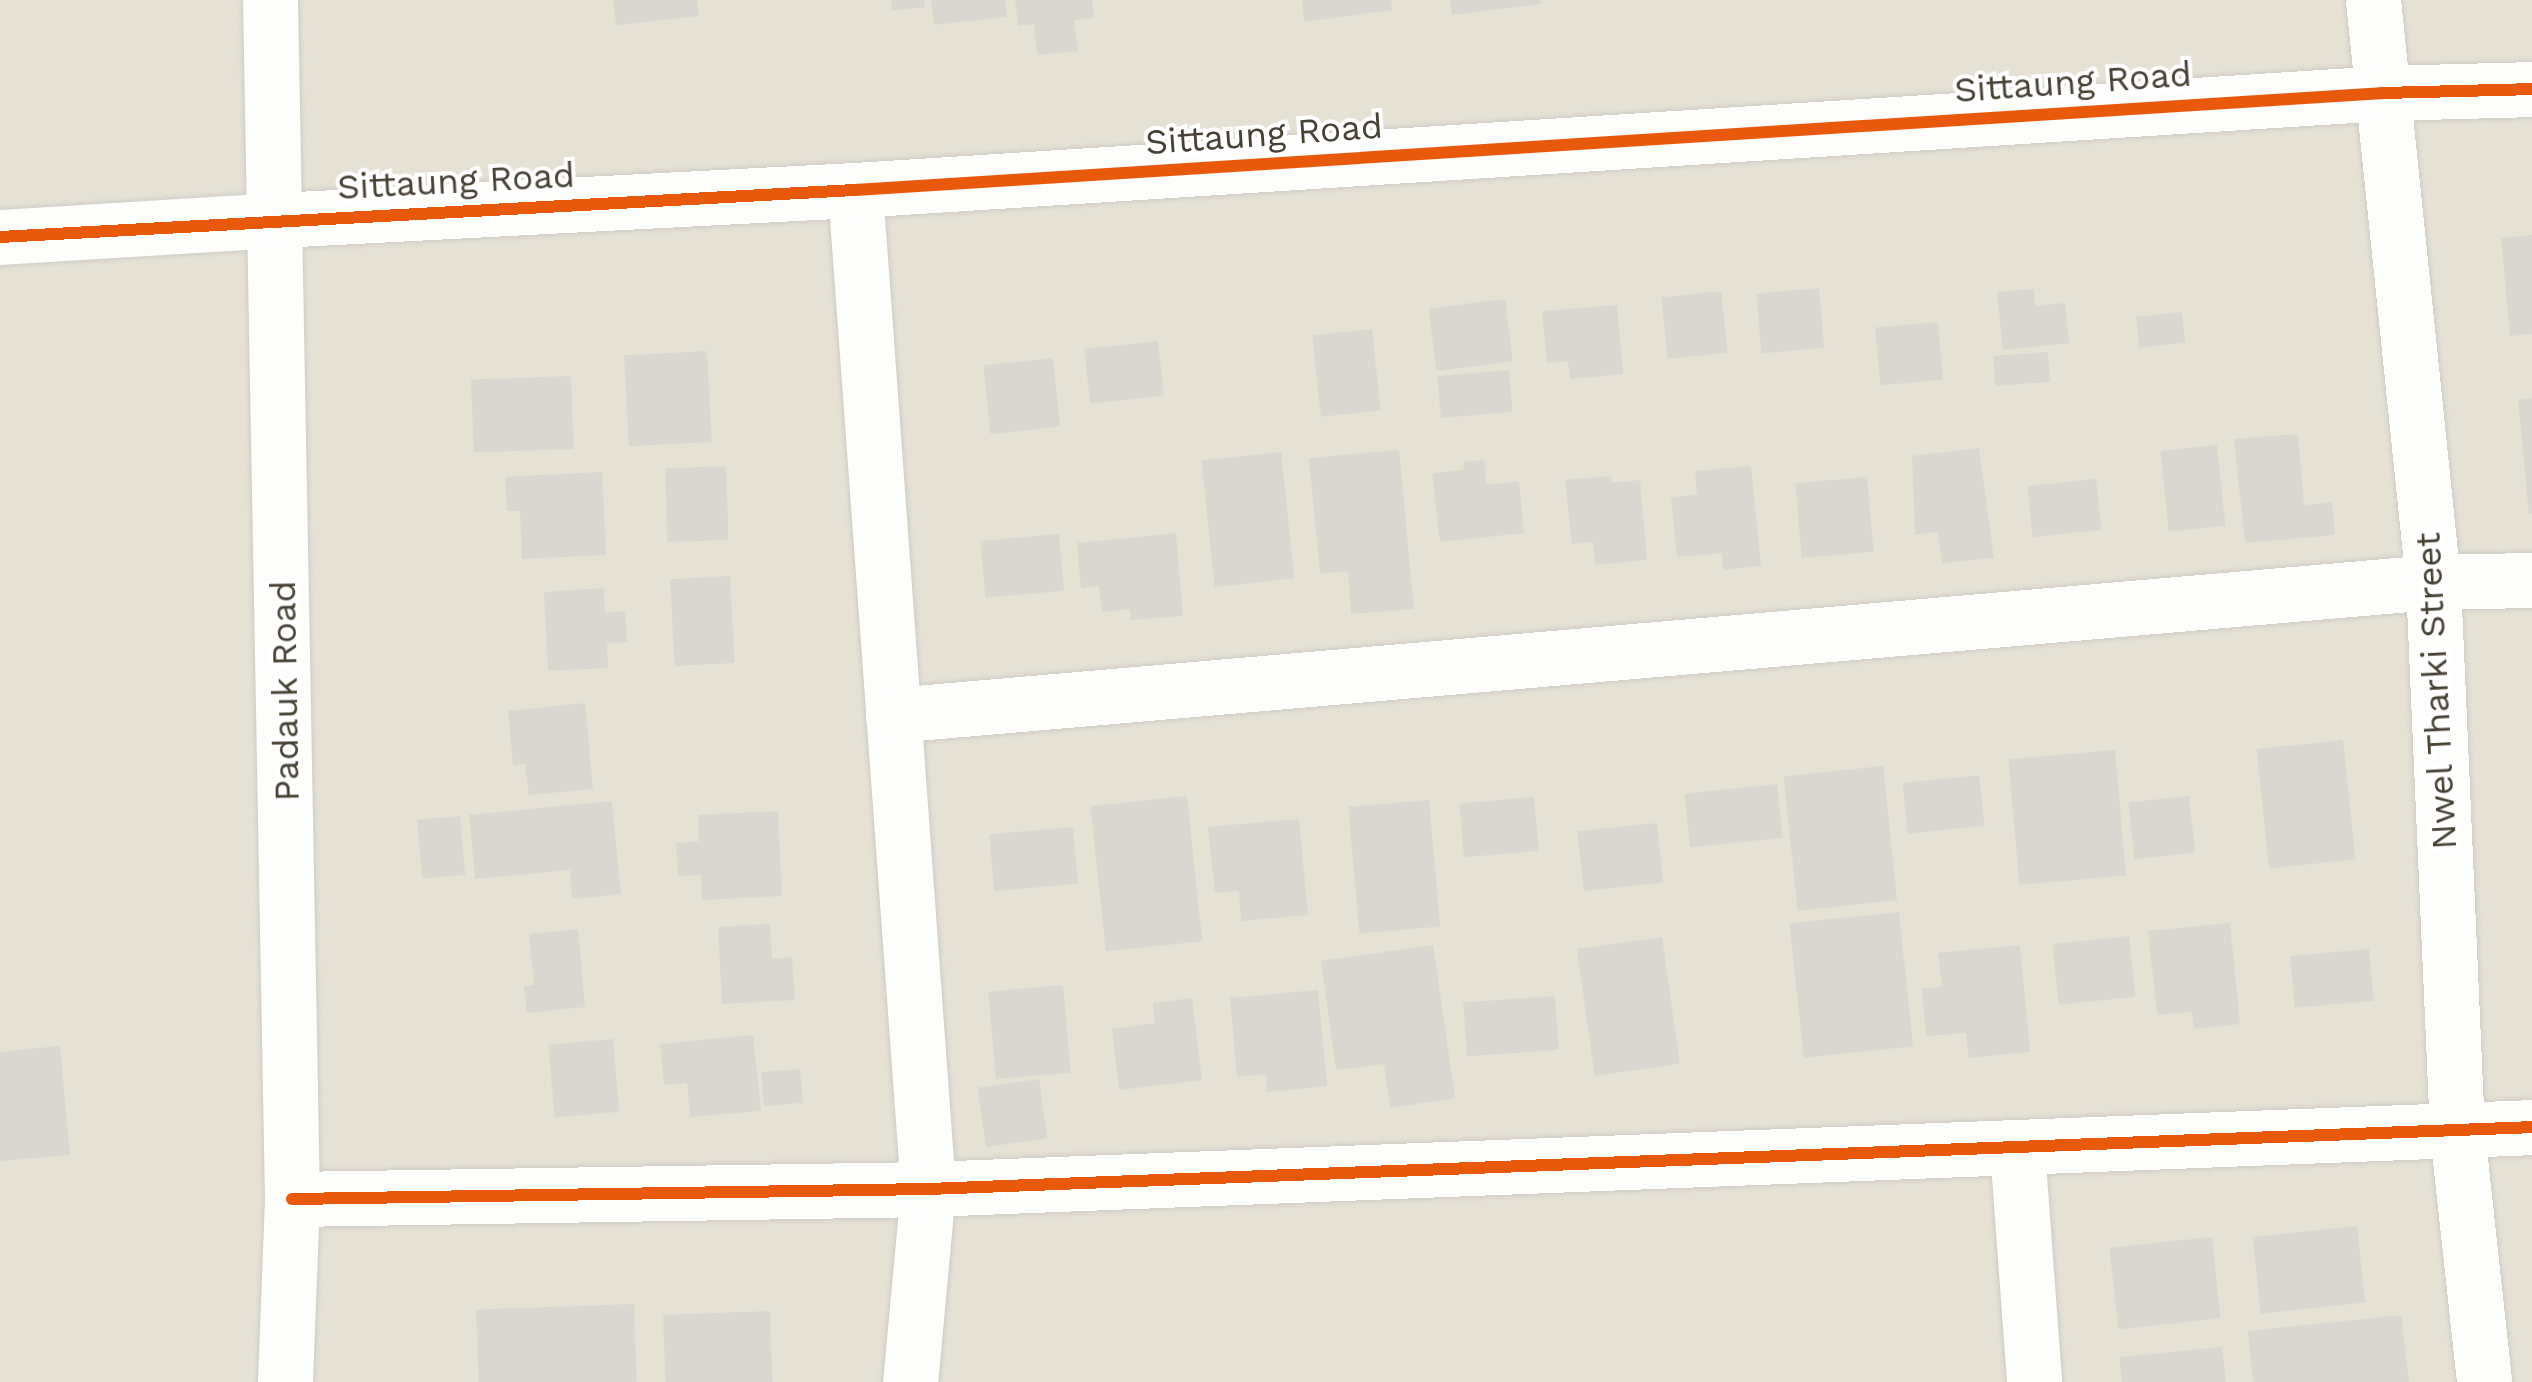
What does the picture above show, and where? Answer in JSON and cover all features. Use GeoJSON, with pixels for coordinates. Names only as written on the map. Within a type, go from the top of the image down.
{"type":"FeatureCollection","features":[{"type":"Feature","properties":{"kind":"street","name":"Padauk Road"},"geometry":{"type":"LineString","coordinates":[[270,0],[278,220],[292,1199],[286,1382]]}},
{"type":"Feature","properties":{"kind":"street","name":"Nwel Tharki Street"},"geometry":{"type":"LineString","coordinates":[[2373,0],[2433,582],[2457,1132],[2484,1382]]}},
{"type":"Feature","properties":{"kind":"street","name":"Sittaung Road"},"geometry":{"type":"LineString","coordinates":[[0,237],[856,190],[2383,92],[2532,90]]}},
{"type":"Feature","properties":{"kind":"street"},"geometry":{"type":"LineString","coordinates":[[856,190],[928,1189],[910,1382]]}},
{"type":"Feature","properties":{"kind":"street"},"geometry":{"type":"LineString","coordinates":[[894,714],[2433,582],[2532,580]]}},
{"type":"Feature","properties":{"kind":"street"},"geometry":{"type":"LineString","coordinates":[[292,1199],[928,1189],[2532,1127]]}},
{"type":"Feature","properties":{"kind":"street"},"geometry":{"type":"LineString","coordinates":[[2017,1148],[2034,1382]]}},
{"type":"Feature","properties":{"kind":"shaded area"},"geometry":{"type":"Polygon","coordinates":[[[0,0],[2532,0],[2532,1382],[0,1382],[0,0]]]}},
{"type":"Feature","properties":{"kind":"building"},"geometry":{"type":"Polygon","coordinates":[[[613,0],[697,0],[699,16],[616,25],[613,0]]]}},
{"type":"Feature","properties":{"kind":"building"},"geometry":{"type":"Polygon","coordinates":[[[891,0],[924,0],[925,7],[892,11],[891,0]]]}},
{"type":"Feature","properties":{"kind":"building"},"geometry":{"type":"Polygon","coordinates":[[[931,0],[1005,0],[1007,17],[934,25],[931,0]]]}},
{"type":"Feature","properties":{"kind":"building"},"geometry":{"type":"Polygon","coordinates":[[[1015,0],[1092,0],[1094,18],[1074,20],[1078,51],[1037,55],[1034,24],[1018,26],[1015,0]]]}},
{"type":"Feature","properties":{"kind":"building"},"geometry":{"type":"Polygon","coordinates":[[[1302,0],[1391,0],[1392,10],[1304,22],[1302,0]]]}},
{"type":"Feature","properties":{"kind":"building"},"geometry":{"type":"Polygon","coordinates":[[[1450,0],[1540,0],[1541,4],[1452,15],[1450,0]]]}},
{"type":"Feature","properties":{"kind":"building"},"geometry":{"type":"Polygon","coordinates":[[[2532,235],[2532,334],[2510,336],[2501,238],[2532,235]]]}},
{"type":"Feature","properties":{"kind":"building"},"geometry":{"type":"Polygon","coordinates":[[[1819,288],[1824,348],[1761,353],[1756,293],[1819,288]]]}},
{"type":"Feature","properties":{"kind":"building"},"geometry":{"type":"Polygon","coordinates":[[[2034,289],[2035,306],[2065,303],[2069,343],[2003,350],[1997,292],[2034,289]]]}},
{"type":"Feature","properties":{"kind":"building"},"geometry":{"type":"Polygon","coordinates":[[[1721,291],[1727,353],[1668,359],[1661,297],[1721,291]]]}},
{"type":"Feature","properties":{"kind":"building"},"geometry":{"type":"Polygon","coordinates":[[[1505,299],[1513,362],[1436,371],[1429,308],[1505,299]]]}},
{"type":"Feature","properties":{"kind":"building"},"geometry":{"type":"Polygon","coordinates":[[[1617,305],[1623,374],[1570,379],[1568,361],[1547,363],[1542,311],[1617,305]]]}},
{"type":"Feature","properties":{"kind":"building"},"geometry":{"type":"Polygon","coordinates":[[[2182,312],[2185,343],[2139,348],[2136,317],[2182,312]]]}},
{"type":"Feature","properties":{"kind":"building"},"geometry":{"type":"Polygon","coordinates":[[[1938,322],[1943,380],[1880,385],[1875,327],[1938,322]]]}},
{"type":"Feature","properties":{"kind":"building"},"geometry":{"type":"Polygon","coordinates":[[[1372,329],[1381,411],[1321,417],[1312,335],[1372,329]]]}},
{"type":"Feature","properties":{"kind":"building"},"geometry":{"type":"Polygon","coordinates":[[[1158,341],[1164,396],[1090,403],[1084,349],[1158,341]]]}},
{"type":"Feature","properties":{"kind":"building"},"geometry":{"type":"Polygon","coordinates":[[[707,351],[712,442],[629,446],[624,355],[707,351]]]}},
{"type":"Feature","properties":{"kind":"building"},"geometry":{"type":"Polygon","coordinates":[[[2048,352],[2050,382],[1995,386],[1993,356],[2048,352]]]}},
{"type":"Feature","properties":{"kind":"building"},"geometry":{"type":"Polygon","coordinates":[[[1053,358],[1060,427],[991,434],[983,365],[1053,358]]]}},
{"type":"Feature","properties":{"kind":"building"},"geometry":{"type":"Polygon","coordinates":[[[1509,370],[1513,412],[1441,418],[1437,376],[1509,370]]]}},
{"type":"Feature","properties":{"kind":"building"},"geometry":{"type":"Polygon","coordinates":[[[571,376],[574,449],[474,452],[471,379],[571,376]]]}},
{"type":"Feature","properties":{"kind":"building"},"geometry":{"type":"Polygon","coordinates":[[[2532,398],[2532,514],[2529,514],[2518,400],[2532,398]]]}},
{"type":"Feature","properties":{"kind":"building"},"geometry":{"type":"Polygon","coordinates":[[[2298,434],[2304,505],[2332,502],[2335,535],[2245,543],[2234,439],[2298,434]]]}},
{"type":"Feature","properties":{"kind":"building"},"geometry":{"type":"Polygon","coordinates":[[[2217,445],[2225,526],[2169,532],[2160,451],[2217,445]]]}},
{"type":"Feature","properties":{"kind":"building"},"geometry":{"type":"Polygon","coordinates":[[[1979,448],[1994,558],[1942,563],[1938,532],[1915,535],[1912,456],[1979,448]]]}},
{"type":"Feature","properties":{"kind":"building"},"geometry":{"type":"Polygon","coordinates":[[[1399,450],[1414,609],[1351,614],[1348,571],[1320,574],[1309,458],[1399,450]]]}},
{"type":"Feature","properties":{"kind":"building"},"geometry":{"type":"Polygon","coordinates":[[[1281,452],[1294,578],[1215,587],[1201,460],[1281,452]]]}},
{"type":"Feature","properties":{"kind":"building"},"geometry":{"type":"Polygon","coordinates":[[[1484,460],[1487,485],[1519,481],[1524,533],[1440,542],[1432,473],[1464,470],[1463,462],[1484,460]]]}},
{"type":"Feature","properties":{"kind":"building"},"geometry":{"type":"Polygon","coordinates":[[[726,466],[729,540],[668,542],[665,468],[726,466]]]}},
{"type":"Feature","properties":{"kind":"building"},"geometry":{"type":"Polygon","coordinates":[[[1751,466],[1761,566],[1723,570],[1722,553],[1677,557],[1671,497],[1697,495],[1695,471],[1751,466]]]}},
{"type":"Feature","properties":{"kind":"building"},"geometry":{"type":"Polygon","coordinates":[[[602,472],[606,555],[522,559],[520,511],[507,511],[505,477],[602,472]]]}},
{"type":"Feature","properties":{"kind":"building"},"geometry":{"type":"Polygon","coordinates":[[[1611,476],[1612,483],[1640,480],[1647,560],[1595,565],[1593,542],[1572,544],[1565,480],[1611,476]]]}},
{"type":"Feature","properties":{"kind":"building"},"geometry":{"type":"Polygon","coordinates":[[[1867,477],[1874,552],[1802,558],[1795,483],[1867,477]]]}},
{"type":"Feature","properties":{"kind":"building"},"geometry":{"type":"Polygon","coordinates":[[[2096,479],[2101,530],[2033,537],[2027,486],[2096,479]]]}},
{"type":"Feature","properties":{"kind":"building"},"geometry":{"type":"Polygon","coordinates":[[[1176,533],[1183,616],[1131,620],[1130,609],[1102,612],[1099,586],[1081,588],[1077,543],[1176,533]]]}},
{"type":"Feature","properties":{"kind":"building"},"geometry":{"type":"Polygon","coordinates":[[[1059,534],[1064,591],[985,598],[980,541],[1059,534]]]}},
{"type":"Feature","properties":{"kind":"building"},"geometry":{"type":"Polygon","coordinates":[[[730,576],[735,663],[675,666],[670,579],[730,576]]]}},
{"type":"Feature","properties":{"kind":"building"},"geometry":{"type":"Polygon","coordinates":[[[604,588],[605,613],[625,611],[627,642],[607,643],[608,668],[548,671],[544,592],[604,588]]]}},
{"type":"Feature","properties":{"kind":"building"},"geometry":{"type":"Polygon","coordinates":[[[585,703],[593,789],[529,795],[525,764],[513,765],[508,711],[585,703]]]}},
{"type":"Feature","properties":{"kind":"building"},"geometry":{"type":"Polygon","coordinates":[[[2343,740],[2356,859],[2269,868],[2256,749],[2343,740]]]}},
{"type":"Feature","properties":{"kind":"building"},"geometry":{"type":"Polygon","coordinates":[[[2115,750],[2126,876],[2019,885],[2008,759],[2115,750]]]}},
{"type":"Feature","properties":{"kind":"building"},"geometry":{"type":"Polygon","coordinates":[[[1883,766],[1897,900],[1798,911],[1784,776],[1883,766]]]}},
{"type":"Feature","properties":{"kind":"building"},"geometry":{"type":"Polygon","coordinates":[[[1979,775],[1984,826],[1908,834],[1902,783],[1979,775]]]}},
{"type":"Feature","properties":{"kind":"building"},"geometry":{"type":"Polygon","coordinates":[[[1777,784],[1783,838],[1690,847],[1685,794],[1777,784]]]}},
{"type":"Feature","properties":{"kind":"building"},"geometry":{"type":"Polygon","coordinates":[[[1187,796],[1202,941],[1106,951],[1091,806],[1187,796]]]}},
{"type":"Feature","properties":{"kind":"building"},"geometry":{"type":"Polygon","coordinates":[[[2189,796],[2195,853],[2134,859],[2128,802],[2189,796]]]}},
{"type":"Feature","properties":{"kind":"building"},"geometry":{"type":"Polygon","coordinates":[[[1534,797],[1539,851],[1464,857],[1459,804],[1534,797]]]}},
{"type":"Feature","properties":{"kind":"building"},"geometry":{"type":"Polygon","coordinates":[[[1429,800],[1440,927],[1359,934],[1348,807],[1429,800]]]}},
{"type":"Feature","properties":{"kind":"building"},"geometry":{"type":"Polygon","coordinates":[[[612,801],[621,894],[572,899],[570,870],[475,879],[469,815],[612,801]]]}},
{"type":"Feature","properties":{"kind":"building"},"geometry":{"type":"Polygon","coordinates":[[[778,811],[782,896],[702,900],[701,875],[678,876],[676,843],[699,841],[698,815],[778,811]]]}},
{"type":"Feature","properties":{"kind":"building"},"geometry":{"type":"Polygon","coordinates":[[[460,816],[465,875],[422,879],[417,820],[460,816]]]}},
{"type":"Feature","properties":{"kind":"building"},"geometry":{"type":"Polygon","coordinates":[[[1299,819],[1308,915],[1241,921],[1239,891],[1215,893],[1208,827],[1299,819]]]}},
{"type":"Feature","properties":{"kind":"building"},"geometry":{"type":"Polygon","coordinates":[[[1657,823],[1663,883],[1584,891],[1577,831],[1657,823]]]}},
{"type":"Feature","properties":{"kind":"building"},"geometry":{"type":"Polygon","coordinates":[[[1073,827],[1078,884],[994,891],[989,834],[1073,827]]]}},
{"type":"Feature","properties":{"kind":"building"},"geometry":{"type":"Polygon","coordinates":[[[1899,912],[1913,1046],[1804,1058],[1790,923],[1899,912]]]}},
{"type":"Feature","properties":{"kind":"building"},"geometry":{"type":"Polygon","coordinates":[[[2230,923],[2240,1024],[2194,1029],[2192,1012],[2157,1015],[2148,931],[2230,923]]]}},
{"type":"Feature","properties":{"kind":"building"},"geometry":{"type":"Polygon","coordinates":[[[770,924],[772,959],[792,957],[795,1000],[722,1004],[718,927],[770,924]]]}},
{"type":"Feature","properties":{"kind":"building"},"geometry":{"type":"Polygon","coordinates":[[[578,929],[585,1007],[527,1013],[524,986],[534,985],[529,934],[578,929]]]}},
{"type":"Feature","properties":{"kind":"building"},"geometry":{"type":"Polygon","coordinates":[[[2129,936],[2135,997],[2059,1005],[2052,944],[2129,936]]]}},
{"type":"Feature","properties":{"kind":"building"},"geometry":{"type":"Polygon","coordinates":[[[1662,937],[1680,1064],[1595,1076],[1577,949],[1662,937]]]}},
{"type":"Feature","properties":{"kind":"building"},"geometry":{"type":"Polygon","coordinates":[[[1433,945],[1455,1098],[1390,1108],[1384,1064],[1336,1070],[1321,961],[1433,945]]]}},
{"type":"Feature","properties":{"kind":"building"},"geometry":{"type":"Polygon","coordinates":[[[2020,945],[2030,1052],[1969,1058],[1966,1033],[1926,1036],[1922,989],[1942,986],[1938,953],[2020,945]]]}},
{"type":"Feature","properties":{"kind":"building"},"geometry":{"type":"Polygon","coordinates":[[[2369,949],[2374,1001],[2295,1008],[2290,956],[2369,949]]]}},
{"type":"Feature","properties":{"kind":"building"},"geometry":{"type":"Polygon","coordinates":[[[1063,985],[1071,1073],[996,1079],[988,992],[1063,985]]]}},
{"type":"Feature","properties":{"kind":"building"},"geometry":{"type":"Polygon","coordinates":[[[1318,990],[1327,1086],[1267,1092],[1266,1074],[1237,1077],[1230,998],[1318,990]]]}},
{"type":"Feature","properties":{"kind":"building"},"geometry":{"type":"Polygon","coordinates":[[[1555,996],[1559,1050],[1467,1056],[1463,1002],[1555,996]]]}},
{"type":"Feature","properties":{"kind":"building"},"geometry":{"type":"Polygon","coordinates":[[[1192,998],[1202,1080],[1119,1090],[1112,1029],[1155,1023],[1153,1003],[1192,998]]]}},
{"type":"Feature","properties":{"kind":"building"},"geometry":{"type":"Polygon","coordinates":[[[753,1035],[761,1111],[690,1117],[687,1083],[664,1085],[660,1044],[753,1035]]]}},
{"type":"Feature","properties":{"kind":"building"},"geometry":{"type":"Polygon","coordinates":[[[613,1039],[619,1112],[555,1117],[548,1045],[613,1039]]]}},
{"type":"Feature","properties":{"kind":"building"},"geometry":{"type":"Polygon","coordinates":[[[60,1046],[70,1155],[0,1161],[0,1052],[60,1046]]]}},
{"type":"Feature","properties":{"kind":"building"},"geometry":{"type":"Polygon","coordinates":[[[800,1069],[803,1103],[764,1106],[761,1072],[800,1069]]]}},
{"type":"Feature","properties":{"kind":"building"},"geometry":{"type":"Polygon","coordinates":[[[1039,1079],[1047,1138],[986,1147],[978,1088],[1039,1079]]]}},
{"type":"Feature","properties":{"kind":"building"},"geometry":{"type":"Polygon","coordinates":[[[2357,1226],[2365,1303],[2261,1314],[2253,1237],[2357,1226]]]}},
{"type":"Feature","properties":{"kind":"building"},"geometry":{"type":"Polygon","coordinates":[[[2212,1237],[2221,1319],[2118,1329],[2110,1248],[2212,1237]]]}},
{"type":"Feature","properties":{"kind":"building"},"geometry":{"type":"Polygon","coordinates":[[[634,1304],[637,1382],[479,1382],[476,1310],[634,1304]]]}},
{"type":"Feature","properties":{"kind":"building"},"geometry":{"type":"Polygon","coordinates":[[[770,1311],[772,1382],[665,1382],[663,1315],[770,1311]]]}},
{"type":"Feature","properties":{"kind":"building"},"geometry":{"type":"Polygon","coordinates":[[[2401,1315],[2409,1382],[2253,1382],[2248,1331],[2401,1315]]]}},
{"type":"Feature","properties":{"kind":"building"},"geometry":{"type":"Polygon","coordinates":[[[2222,1347],[2226,1382],[2122,1382],[2119,1357],[2222,1347]]]}},
{"type":"Feature","properties":{"kind":"cycle path"},"geometry":{"type":"LineString","coordinates":[[0,237],[855,190],[2383,93],[2532,89]]}},
{"type":"Feature","properties":{"kind":"cycle path"},"geometry":{"type":"LineString","coordinates":[[292,1199],[928,1189],[2532,1127]]}}]}
